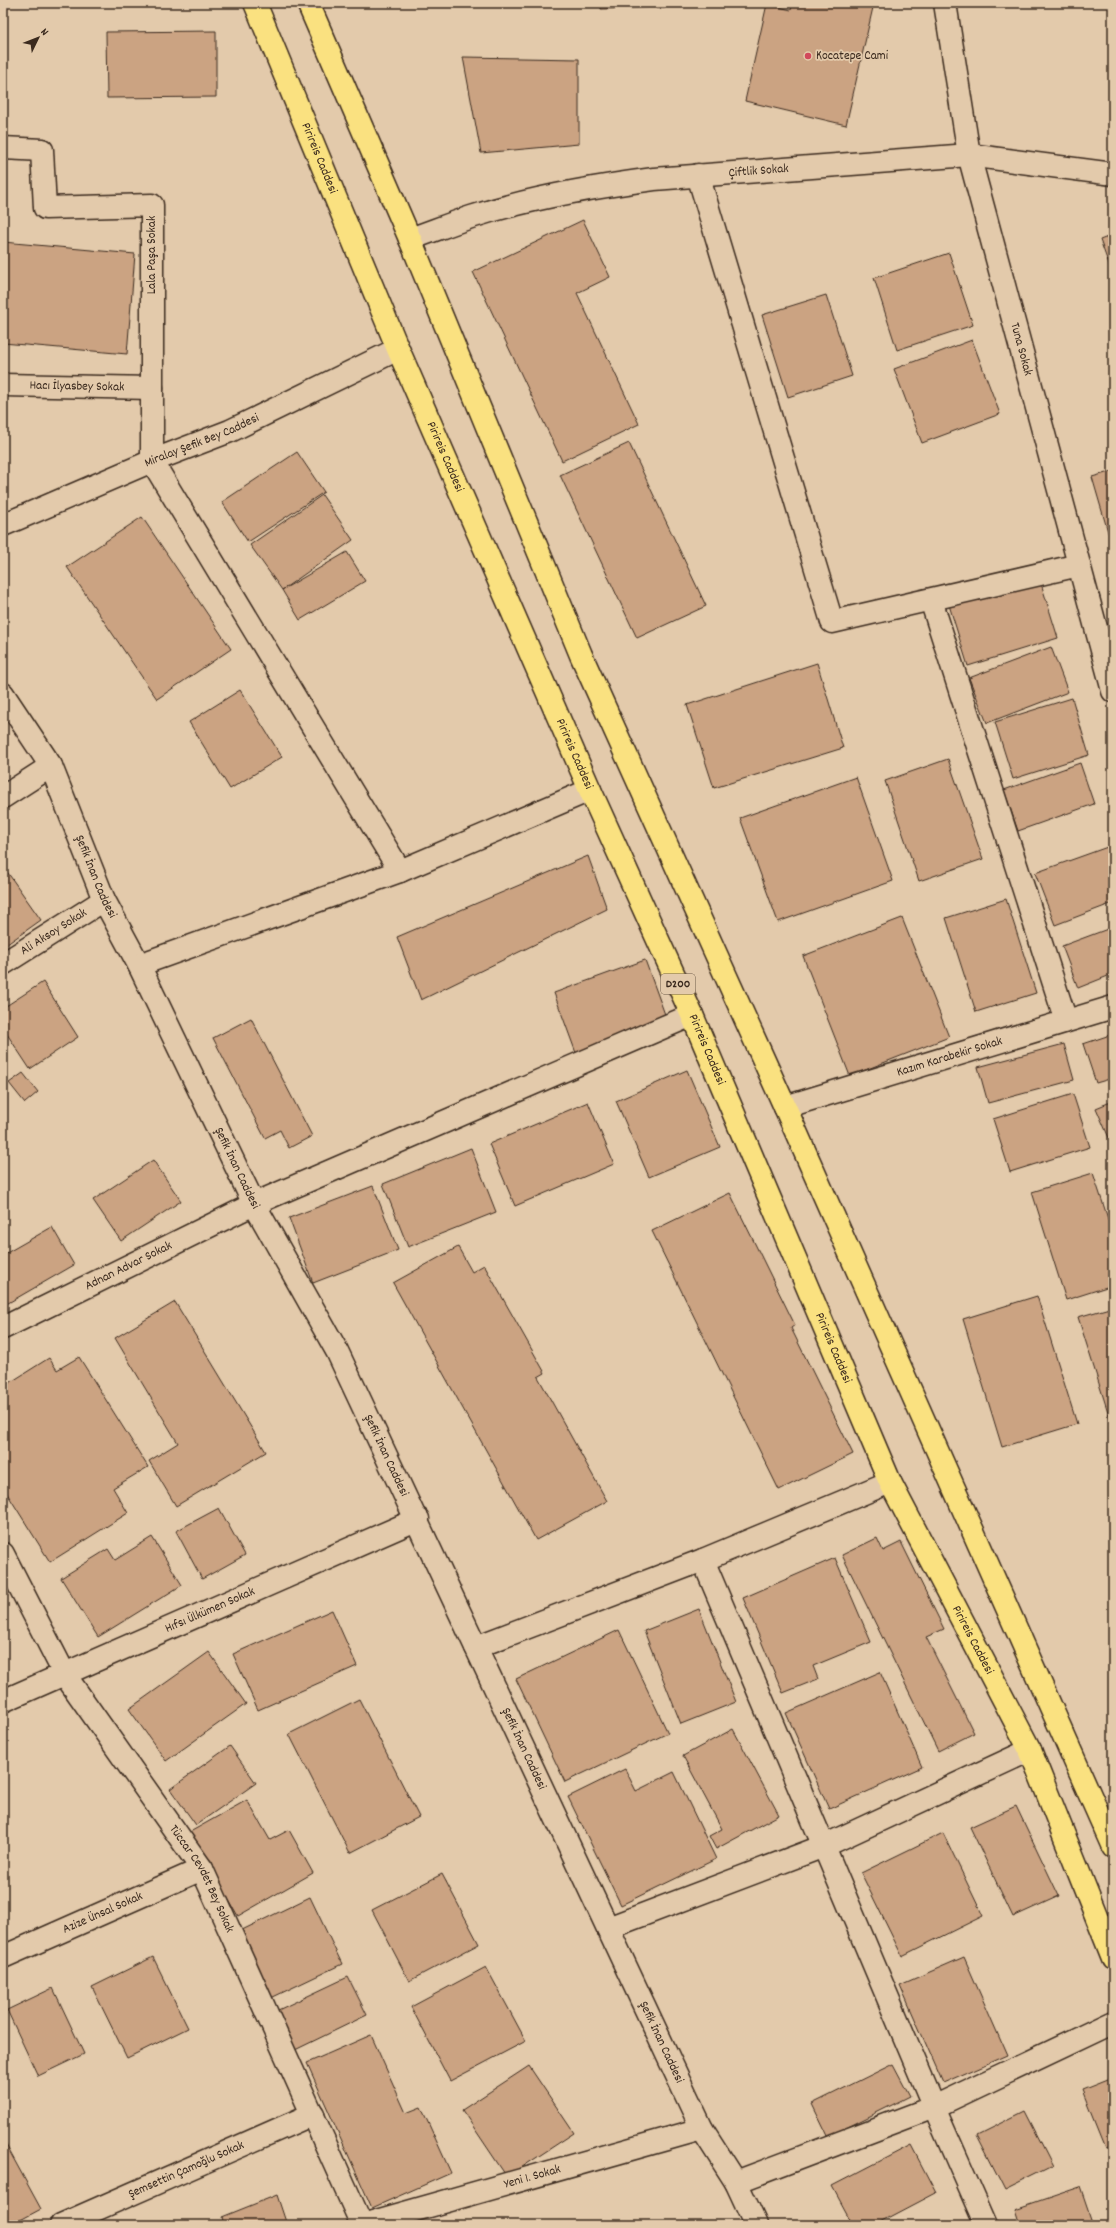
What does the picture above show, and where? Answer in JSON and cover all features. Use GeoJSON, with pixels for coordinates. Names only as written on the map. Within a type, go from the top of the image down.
{"type":"FeatureCollection","features":[{"type":"Feature","properties":{"kind":"highway","name":"Pirireis Caddesi"},"geometry":{"type":"LineString","coordinates":[[255,3],[398,349],[590,790],[692,1015],[890,1482],[1030,1750],[1113,1958]]}},
{"type":"Feature","properties":{"kind":"highway"},"geometry":{"type":"LineString","coordinates":[[308,3],[410,239],[581,655],[785,1107],[1113,1847]]}},
{"type":"Feature","properties":{"kind":"street","name":"Tuna Sokak"},"geometry":{"type":"LineString","coordinates":[[945,3],[969,155],[1113,691]]}},
{"type":"Feature","properties":{"kind":"street","name":"Lala Paşa Sokak"},"geometry":{"type":"LineString","coordinates":[[3,148],[42,150],[45,208],[152,205],[152,461]]}},
{"type":"Feature","properties":{"kind":"street","name":"Çiftlik Sokak"},"geometry":{"type":"LineString","coordinates":[[410,239],[471,217],[559,196],[617,184],[698,175],[969,155],[1113,174]]}},
{"type":"Feature","properties":{"kind":"street"},"geometry":{"type":"LineString","coordinates":[[698,175],[832,622],[1079,566]]}},
{"type":"Feature","properties":{"kind":"street","name":"Miralay Şefik Bey Caddesi"},"geometry":{"type":"LineString","coordinates":[[3,525],[152,461],[230,431],[398,349]]}},
{"type":"Feature","properties":{"kind":"street","name":"Hacı İlyasbey Sokak"},"geometry":{"type":"LineString","coordinates":[[3,385],[152,388]]}},
{"type":"Feature","properties":{"kind":"street"},"geometry":{"type":"LineString","coordinates":[[152,461],[400,871]]}},
{"type":"Feature","properties":{"kind":"street"},"geometry":{"type":"LineString","coordinates":[[931,600],[1066,1021]]}},
{"type":"Feature","properties":{"kind":"street","name":"Şefik İnan Caddesi"},"geometry":{"type":"LineString","coordinates":[[3,694],[51,766],[104,900],[139,965],[254,1204],[337,1351],[418,1519],[476,1647],[702,2128],[736,2182],[756,2225]]}},
{"type":"Feature","properties":{"kind":"street"},"geometry":{"type":"LineString","coordinates":[[3,798],[51,766]]}},
{"type":"Feature","properties":{"kind":"street"},"geometry":{"type":"LineString","coordinates":[[139,965],[400,871],[590,790]]}},
{"type":"Feature","properties":{"kind":"street","name":"Ali Aksoy Sokak"},"geometry":{"type":"LineString","coordinates":[[3,964],[104,900]]}},
{"type":"Feature","properties":{"kind":"street","name":"Kazım Karabekir Sokak"},"geometry":{"type":"LineString","coordinates":[[785,1107],[1113,1007]]}},
{"type":"Feature","properties":{"kind":"street","name":"Adnan Advar Sokak"},"geometry":{"type":"LineString","coordinates":[[3,1328],[254,1204],[692,1015]]}},
{"type":"Feature","properties":{"kind":"street"},"geometry":{"type":"LineString","coordinates":[[476,1647],[704,1560],[890,1482]]}},
{"type":"Feature","properties":{"kind":"street","name":"Hıfsı Ülkümen Sokak"},"geometry":{"type":"LineString","coordinates":[[3,1701],[418,1519]]}},
{"type":"Feature","properties":{"kind":"street","name":"Tüccar Cevdet Bey Sokak"},"geometry":{"type":"LineString","coordinates":[[3,1554],[65,1675],[202,1869],[362,2225]]}},
{"type":"Feature","properties":{"kind":"street"},"geometry":{"type":"LineString","coordinates":[[704,1560],[934,2107],[986,2225]]}},
{"type":"Feature","properties":{"kind":"street"},"geometry":{"type":"LineString","coordinates":[[608,1928],[824,1846],[1030,1750]]}},
{"type":"Feature","properties":{"kind":"street","name":"Azize Ünsal Sokak"},"geometry":{"type":"LineString","coordinates":[[3,1957],[202,1869]]}},
{"type":"Feature","properties":{"kind":"street"},"geometry":{"type":"LineString","coordinates":[[736,2182],[934,2107],[1113,2022]]}},
{"type":"Feature","properties":{"kind":"street","name":"Şemsettin Çamoğlu Sokak"},"geometry":{"type":"LineString","coordinates":[[61,2225],[312,2114]]}},
{"type":"Feature","properties":{"kind":"street","name":"Yeni 1. Sokak"},"geometry":{"type":"LineString","coordinates":[[362,2225],[702,2128]]}},
{"type":"Feature","properties":{"kind":"building"},"geometry":{"type":"Polygon","coordinates":[[[601,3],[695,3],[695,6],[601,9],[601,3]]]}},
{"type":"Feature","properties":{"kind":"building","name":"Kocatepe Cami"},"geometry":{"type":"Polygon","coordinates":[[[793,3],[874,3],[846,125],[745,101],[767,4],[791,10],[793,3]]]}},
{"type":"Feature","properties":{"kind":"building"},"geometry":{"type":"Polygon","coordinates":[[[216,31],[216,97],[107,98],[106,32],[216,31]]]}},
{"type":"Feature","properties":{"kind":"building"},"geometry":{"type":"Polygon","coordinates":[[[463,57],[579,59],[579,144],[481,153],[463,57]]]}},
{"type":"Feature","properties":{"kind":"building"},"geometry":{"type":"Polygon","coordinates":[[[583,220],[610,277],[577,293],[639,424],[562,461],[473,272],[583,220]]]}},
{"type":"Feature","properties":{"kind":"building"},"geometry":{"type":"Polygon","coordinates":[[[1113,235],[1113,276],[1100,240],[1113,235]]]}},
{"type":"Feature","properties":{"kind":"building"},"geometry":{"type":"Polygon","coordinates":[[[3,242],[135,254],[127,354],[3,343],[3,242]]]}},
{"type":"Feature","properties":{"kind":"building"},"geometry":{"type":"Polygon","coordinates":[[[949,253],[973,325],[897,350],[874,278],[949,253]]]}},
{"type":"Feature","properties":{"kind":"building"},"geometry":{"type":"Polygon","coordinates":[[[826,295],[852,376],[788,397],[762,315],[826,295]]]}},
{"type":"Feature","properties":{"kind":"building"},"geometry":{"type":"Polygon","coordinates":[[[972,340],[1000,414],[922,443],[894,369],[972,340]]]}},
{"type":"Feature","properties":{"kind":"building"},"geometry":{"type":"Polygon","coordinates":[[[629,443],[706,606],[637,638],[560,475],[629,443]]]}},
{"type":"Feature","properties":{"kind":"building"},"geometry":{"type":"Polygon","coordinates":[[[297,452],[324,492],[248,542],[222,502],[297,452]]]}},
{"type":"Feature","properties":{"kind":"building"},"geometry":{"type":"Polygon","coordinates":[[[1113,471],[1113,549],[1092,477],[1113,471]]]}},
{"type":"Feature","properties":{"kind":"building"},"geometry":{"type":"Polygon","coordinates":[[[322,495],[353,540],[282,590],[250,545],[322,495]]]}},
{"type":"Feature","properties":{"kind":"building"},"geometry":{"type":"Polygon","coordinates":[[[142,517],[231,649],[157,699],[67,567],[142,517]]]}},
{"type":"Feature","properties":{"kind":"building"},"geometry":{"type":"Polygon","coordinates":[[[347,552],[365,581],[300,620],[282,590],[347,552]]]}},
{"type":"Feature","properties":{"kind":"building"},"geometry":{"type":"Polygon","coordinates":[[[1039,577],[1058,638],[968,666],[949,605],[1039,577]]]}},
{"type":"Feature","properties":{"kind":"building"},"geometry":{"type":"Polygon","coordinates":[[[1051,647],[1068,692],[987,723],[969,678],[1051,647]]]}},
{"type":"Feature","properties":{"kind":"building"},"geometry":{"type":"Polygon","coordinates":[[[817,663],[843,748],[714,788],[687,705],[817,663]]]}},
{"type":"Feature","properties":{"kind":"building"},"geometry":{"type":"Polygon","coordinates":[[[240,690],[282,757],[230,789],[189,722],[240,690]]]}},
{"type":"Feature","properties":{"kind":"building"},"geometry":{"type":"Polygon","coordinates":[[[1072,698],[1089,755],[1013,779],[995,722],[1072,698]]]}},
{"type":"Feature","properties":{"kind":"building"},"geometry":{"type":"Polygon","coordinates":[[[948,759],[983,859],[919,881],[885,781],[948,759]]]}},
{"type":"Feature","properties":{"kind":"building"},"geometry":{"type":"Polygon","coordinates":[[[1080,763],[1094,804],[1018,831],[1004,790],[1080,763]]]}},
{"type":"Feature","properties":{"kind":"building"},"geometry":{"type":"Polygon","coordinates":[[[856,777],[893,881],[778,922],[740,818],[856,777]]]}},
{"type":"Feature","properties":{"kind":"building"},"geometry":{"type":"Polygon","coordinates":[[[1113,845],[1113,903],[1055,925],[1035,873],[1113,845]]]}},
{"type":"Feature","properties":{"kind":"building"},"geometry":{"type":"Polygon","coordinates":[[[588,856],[607,909],[421,1000],[397,937],[588,856]]]}},
{"type":"Feature","properties":{"kind":"building"},"geometry":{"type":"Polygon","coordinates":[[[3,866],[41,920],[3,947],[3,866]]]}},
{"type":"Feature","properties":{"kind":"building"},"geometry":{"type":"Polygon","coordinates":[[[1006,899],[1036,993],[976,1012],[946,918],[1006,899]]]}},
{"type":"Feature","properties":{"kind":"building"},"geometry":{"type":"Polygon","coordinates":[[[902,918],[949,1037],[850,1076],[803,956],[902,918]]]}},
{"type":"Feature","properties":{"kind":"building"},"geometry":{"type":"Polygon","coordinates":[[[1113,927],[1113,974],[1078,988],[1062,946],[1113,927]]]}},
{"type":"Feature","properties":{"kind":"building"},"geometry":{"type":"Polygon","coordinates":[[[645,960],[667,1020],[576,1053],[554,993],[645,960]]]}},
{"type":"Feature","properties":{"kind":"building"},"geometry":{"type":"Polygon","coordinates":[[[43,982],[78,1037],[30,1069],[3,1028],[3,1008],[43,982]]]}},
{"type":"Feature","properties":{"kind":"building"},"geometry":{"type":"Polygon","coordinates":[[[251,1018],[312,1136],[289,1148],[280,1130],[265,1138],[213,1038],[251,1018]]]}},
{"type":"Feature","properties":{"kind":"building"},"geometry":{"type":"Polygon","coordinates":[[[1113,1034],[1113,1078],[1096,1083],[1083,1044],[1113,1034]]]}},
{"type":"Feature","properties":{"kind":"building"},"geometry":{"type":"Polygon","coordinates":[[[1064,1044],[1074,1080],[988,1103],[978,1067],[1064,1044]]]}},
{"type":"Feature","properties":{"kind":"building"},"geometry":{"type":"Polygon","coordinates":[[[687,1070],[720,1147],[649,1177],[616,1101],[687,1070]]]}},
{"type":"Feature","properties":{"kind":"building"},"geometry":{"type":"Polygon","coordinates":[[[23,1073],[38,1092],[25,1103],[9,1083],[23,1073]]]}},
{"type":"Feature","properties":{"kind":"building"},"geometry":{"type":"Polygon","coordinates":[[[1073,1094],[1090,1147],[1010,1172],[993,1119],[1073,1094]]]}},
{"type":"Feature","properties":{"kind":"building"},"geometry":{"type":"Polygon","coordinates":[[[1113,1101],[1113,1147],[1096,1108],[1113,1101]]]}},
{"type":"Feature","properties":{"kind":"building"},"geometry":{"type":"Polygon","coordinates":[[[588,1102],[614,1164],[515,1206],[489,1144],[588,1102]]]}},
{"type":"Feature","properties":{"kind":"building"},"geometry":{"type":"Polygon","coordinates":[[[471,1148],[496,1212],[408,1247],[383,1184],[471,1148]]]}},
{"type":"Feature","properties":{"kind":"building"},"geometry":{"type":"Polygon","coordinates":[[[153,1160],[181,1201],[121,1241],[93,1200],[153,1160]]]}},
{"type":"Feature","properties":{"kind":"building"},"geometry":{"type":"Polygon","coordinates":[[[1093,1173],[1113,1234],[1113,1285],[1066,1300],[1032,1192],[1093,1173]]]}},
{"type":"Feature","properties":{"kind":"building"},"geometry":{"type":"Polygon","coordinates":[[[373,1186],[398,1250],[313,1283],[289,1218],[373,1186]]]}},
{"type":"Feature","properties":{"kind":"building"},"geometry":{"type":"Polygon","coordinates":[[[730,1193],[795,1325],[791,1328],[853,1454],[779,1490],[652,1231],[730,1193]]]}},
{"type":"Feature","properties":{"kind":"building"},"geometry":{"type":"Polygon","coordinates":[[[52,1227],[74,1265],[3,1306],[3,1255],[52,1227]]]}},
{"type":"Feature","properties":{"kind":"building"},"geometry":{"type":"Polygon","coordinates":[[[458,1247],[472,1272],[484,1265],[545,1373],[538,1377],[607,1501],[536,1540],[393,1283],[458,1247]]]}},
{"type":"Feature","properties":{"kind":"building"},"geometry":{"type":"Polygon","coordinates":[[[1037,1296],[1077,1424],[1002,1447],[963,1319],[1037,1296]]]}},
{"type":"Feature","properties":{"kind":"building"},"geometry":{"type":"Polygon","coordinates":[[[175,1302],[266,1452],[176,1506],[149,1461],[178,1443],[115,1338],[175,1302]]]}},
{"type":"Feature","properties":{"kind":"building"},"geometry":{"type":"Polygon","coordinates":[[[1113,1307],[1113,1428],[1078,1317],[1113,1307]]]}},
{"type":"Feature","properties":{"kind":"building"},"geometry":{"type":"Polygon","coordinates":[[[79,1357],[148,1467],[113,1488],[128,1513],[50,1562],[3,1487],[3,1387],[49,1358],[57,1370],[79,1357]]]}},
{"type":"Feature","properties":{"kind":"building"},"geometry":{"type":"Polygon","coordinates":[[[219,1508],[245,1555],[202,1579],[176,1531],[219,1508]]]}},
{"type":"Feature","properties":{"kind":"building"},"geometry":{"type":"Polygon","coordinates":[[[152,1537],[182,1585],[98,1637],[61,1578],[108,1549],[115,1560],[152,1537]]]}},
{"type":"Feature","properties":{"kind":"building"},"geometry":{"type":"Polygon","coordinates":[[[877,1538],[883,1551],[901,1542],[944,1629],[926,1637],[974,1733],[938,1751],[842,1555],[877,1538]]]}},
{"type":"Feature","properties":{"kind":"building"},"geometry":{"type":"Polygon","coordinates":[[[835,1558],[871,1642],[813,1666],[818,1679],[783,1693],[743,1598],[835,1558]]]}},
{"type":"Feature","properties":{"kind":"building"},"geometry":{"type":"Polygon","coordinates":[[[699,1609],[736,1702],[681,1724],[644,1631],[699,1609]]]}},
{"type":"Feature","properties":{"kind":"building"},"geometry":{"type":"Polygon","coordinates":[[[332,1610],[357,1666],[258,1710],[233,1654],[332,1610]]]}},
{"type":"Feature","properties":{"kind":"building"},"geometry":{"type":"Polygon","coordinates":[[[619,1630],[668,1733],[565,1782],[516,1679],[619,1630]]]}},
{"type":"Feature","properties":{"kind":"building"},"geometry":{"type":"Polygon","coordinates":[[[209,1652],[246,1704],[166,1761],[129,1709],[209,1652]]]}},
{"type":"Feature","properties":{"kind":"building"},"geometry":{"type":"Polygon","coordinates":[[[880,1672],[922,1767],[829,1809],[786,1713],[880,1672]]]}},
{"type":"Feature","properties":{"kind":"building"},"geometry":{"type":"Polygon","coordinates":[[[359,1699],[419,1817],[350,1853],[289,1734],[359,1699]]]}},
{"type":"Feature","properties":{"kind":"building"},"geometry":{"type":"Polygon","coordinates":[[[733,1729],[779,1815],[716,1849],[709,1836],[722,1829],[683,1756],[733,1729]]]}},
{"type":"Feature","properties":{"kind":"building"},"geometry":{"type":"Polygon","coordinates":[[[230,1746],[256,1783],[196,1825],[170,1789],[230,1746]]]}},
{"type":"Feature","properties":{"kind":"building"},"geometry":{"type":"Polygon","coordinates":[[[625,1769],[636,1791],[674,1772],[716,1859],[621,1905],[568,1797],[625,1769]]]}},
{"type":"Feature","properties":{"kind":"building"},"geometry":{"type":"Polygon","coordinates":[[[247,1800],[270,1840],[289,1830],[313,1873],[238,1916],[190,1832],[247,1800]]]}},
{"type":"Feature","properties":{"kind":"building"},"geometry":{"type":"Polygon","coordinates":[[[1016,1806],[1059,1896],[1013,1917],[970,1827],[1016,1806]]]}},
{"type":"Feature","properties":{"kind":"building"},"geometry":{"type":"Polygon","coordinates":[[[943,1833],[983,1916],[902,1956],[861,1873],[943,1833]]]}},
{"type":"Feature","properties":{"kind":"building"},"geometry":{"type":"Polygon","coordinates":[[[442,1874],[479,1944],[409,1981],[372,1910],[442,1874]]]}},
{"type":"Feature","properties":{"kind":"building"},"geometry":{"type":"Polygon","coordinates":[[[310,1897],[342,1964],[271,1998],[238,1932],[310,1897]]]}},
{"type":"Feature","properties":{"kind":"building"},"geometry":{"type":"Polygon","coordinates":[[[153,1957],[188,2028],[127,2058],[92,1987],[153,1957]]]}},
{"type":"Feature","properties":{"kind":"building"},"geometry":{"type":"Polygon","coordinates":[[[964,1957],[1007,2055],[943,2083],[900,1985],[964,1957]]]}},
{"type":"Feature","properties":{"kind":"building"},"geometry":{"type":"Polygon","coordinates":[[[486,1967],[526,2041],[450,2081],[411,2007],[486,1967]]]}},
{"type":"Feature","properties":{"kind":"building"},"geometry":{"type":"Polygon","coordinates":[[[348,1977],[367,2015],[295,2050],[276,2011],[348,1977]]]}},
{"type":"Feature","properties":{"kind":"building"},"geometry":{"type":"Polygon","coordinates":[[[53,1988],[84,2054],[38,2076],[7,2010],[53,1988]]]}},
{"type":"Feature","properties":{"kind":"building"},"geometry":{"type":"Polygon","coordinates":[[[371,2035],[406,2113],[421,2107],[451,2173],[372,2208],[307,2063],[371,2035]]]}},
{"type":"Feature","properties":{"kind":"building"},"geometry":{"type":"Polygon","coordinates":[[[893,2064],[910,2096],[828,2137],[812,2104],[893,2064]]]}},
{"type":"Feature","properties":{"kind":"building"},"geometry":{"type":"Polygon","coordinates":[[[529,2066],[574,2133],[507,2177],[462,2110],[529,2066]]]}},
{"type":"Feature","properties":{"kind":"building"},"geometry":{"type":"Polygon","coordinates":[[[1113,2078],[1113,2144],[1106,2147],[1083,2090],[1113,2078]]]}},
{"type":"Feature","properties":{"kind":"building"},"geometry":{"type":"Polygon","coordinates":[[[1025,2111],[1053,2166],[1005,2190],[977,2135],[1025,2111]]]}},
{"type":"Feature","properties":{"kind":"building"},"geometry":{"type":"Polygon","coordinates":[[[5,2143],[41,2209],[11,2225],[3,2225],[3,2144],[5,2143]]]}},
{"type":"Feature","properties":{"kind":"building"},"geometry":{"type":"Polygon","coordinates":[[[911,2145],[936,2193],[875,2225],[853,2225],[832,2186],[911,2145]]]}},
{"type":"Feature","properties":{"kind":"building"},"geometry":{"type":"Polygon","coordinates":[[[1080,2187],[1093,2225],[1020,2225],[1015,2209],[1080,2187]]]}},
{"type":"Feature","properties":{"kind":"building"},"geometry":{"type":"Polygon","coordinates":[[[277,2195],[287,2225],[224,2225],[222,2217],[277,2195]]]}},
{"type":"Feature","properties":{"kind":"building"},"geometry":{"type":"Polygon","coordinates":[[[608,2221],[610,2225],[599,2225],[608,2221]]]}},
{"type":"Feature","properties":{"kind":"place","name":"Kocatepe Cami"},"geometry":{"type":"Point","coordinates":[808,56]}}]}
